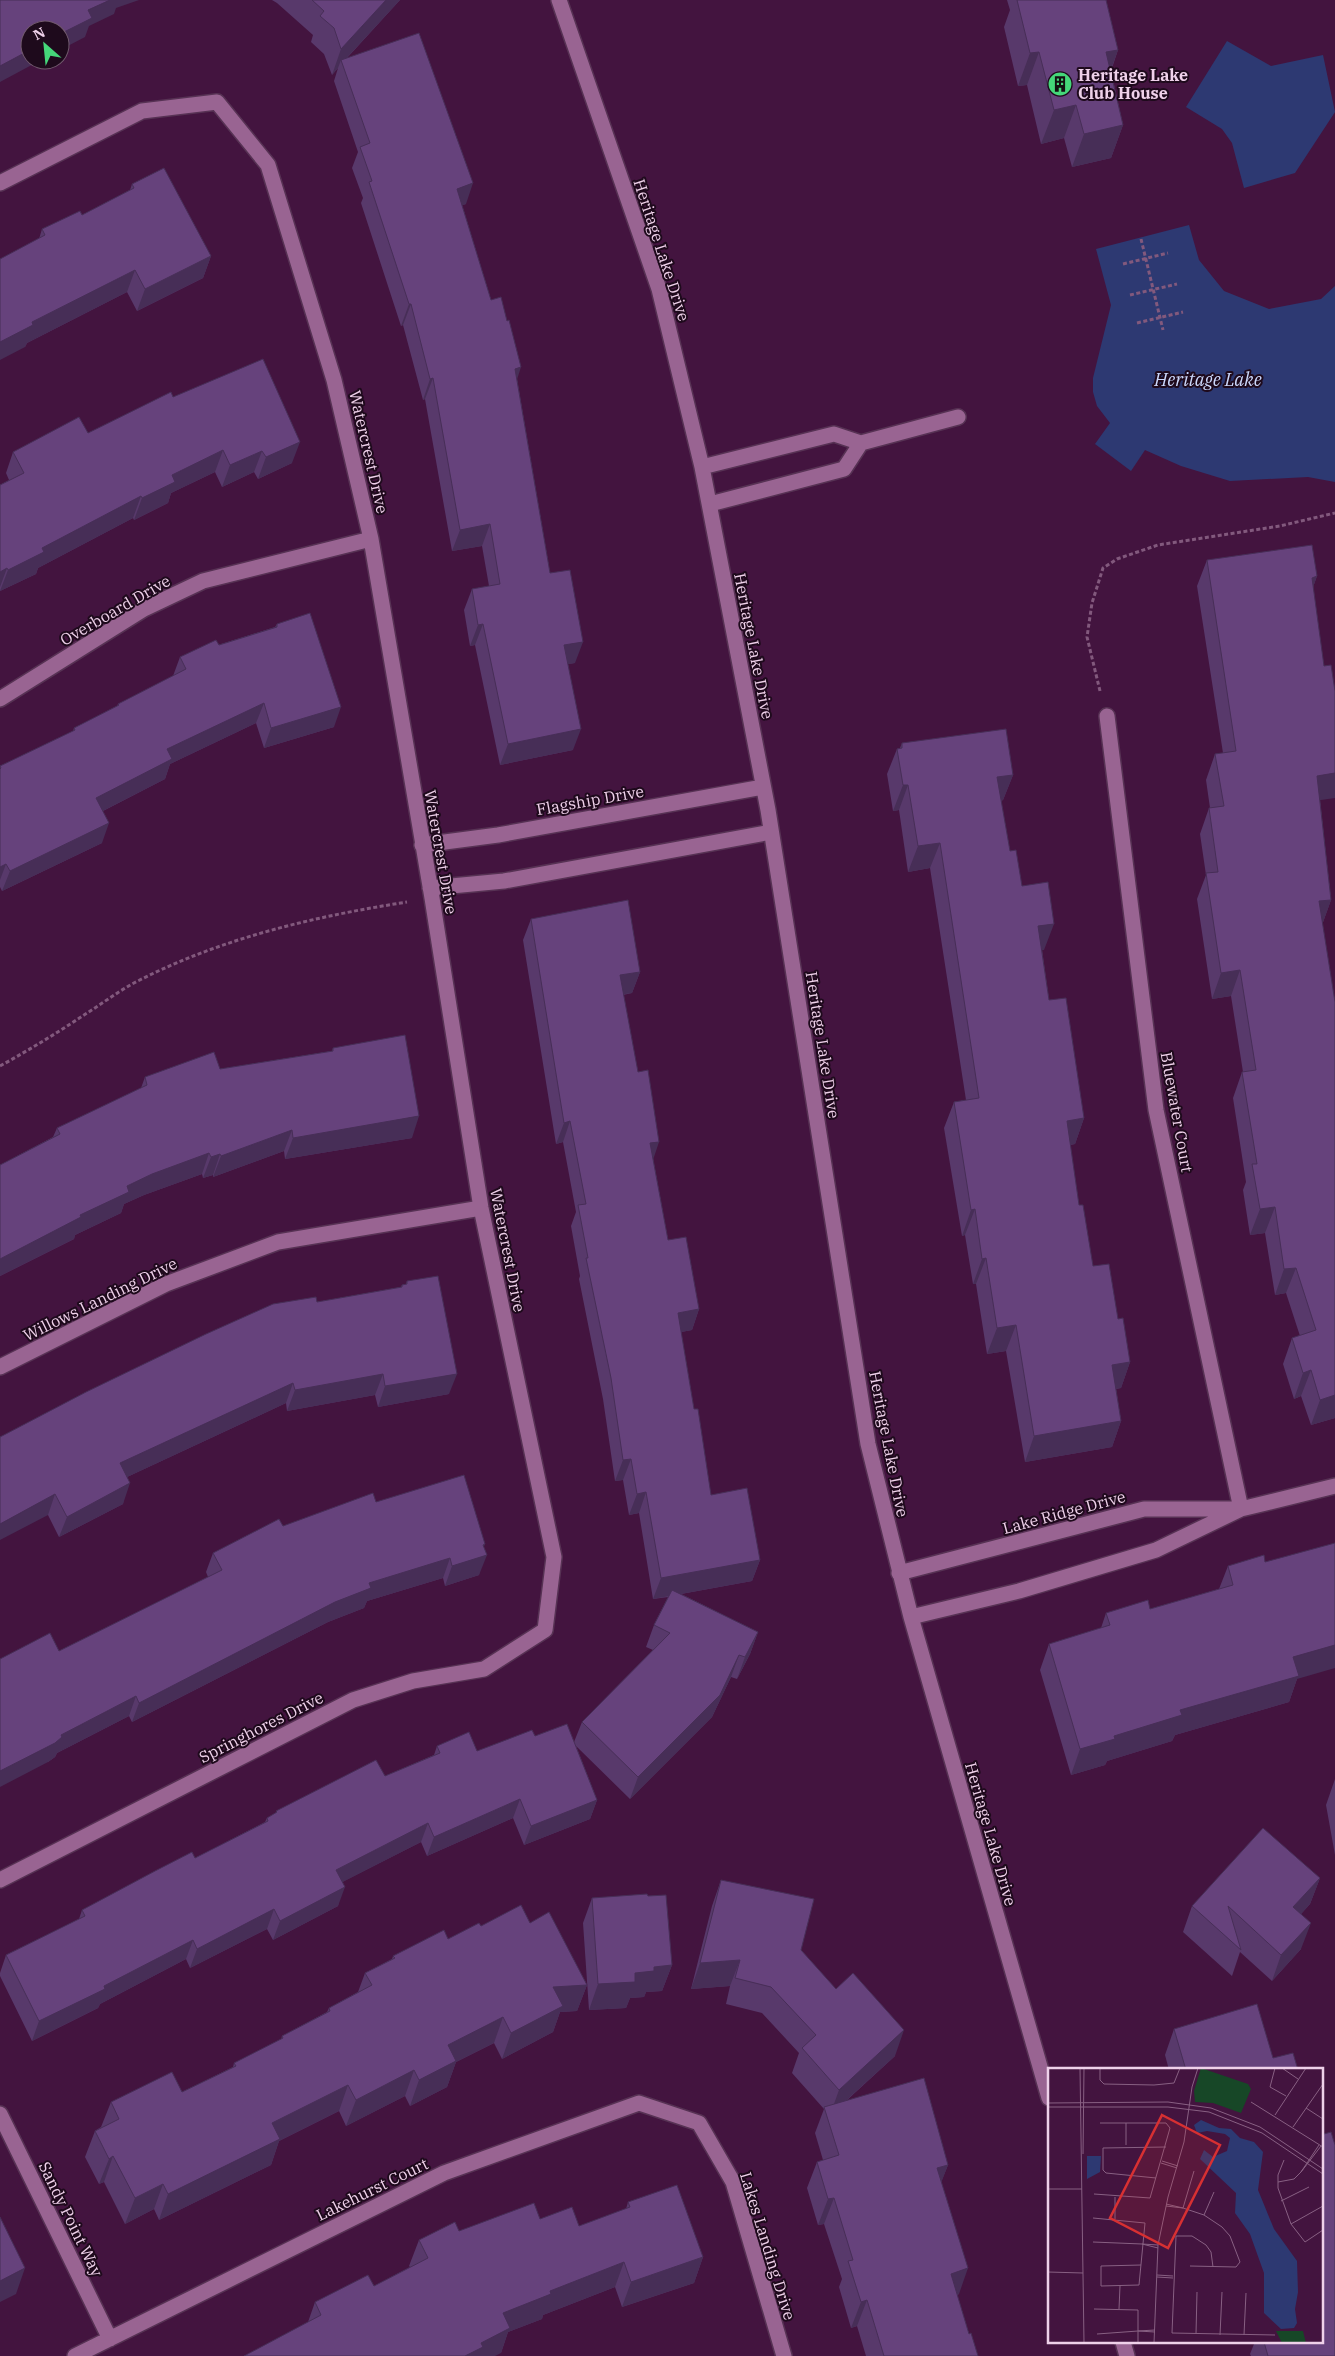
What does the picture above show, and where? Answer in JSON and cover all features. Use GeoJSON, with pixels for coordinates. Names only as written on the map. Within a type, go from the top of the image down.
{"type":"FeatureCollection","features":[{"type":"Feature","properties":{"kind":"street","name":"Heritage Lake Drive"},"geometry":{"type":"LineString","coordinates":[[559,0],[659,289],[702,467],[771,832],[868,1444],[911,1617],[1048,2095]]}},
{"type":"Feature","properties":{"kind":"street","name":"Watercrest Drive"},"geometry":{"type":"LineString","coordinates":[[0,183],[142,111],[218,102],[268,165],[334,380],[371,539],[431,893],[480,1208],[554,1557],[545,1630]]}},
{"type":"Feature","properties":{"kind":"street"},"geometry":{"type":"LineString","coordinates":[[702,467],[834,434],[861,443],[958,417]]}},
{"type":"Feature","properties":{"kind":"street"},"geometry":{"type":"LineString","coordinates":[[710,504],[844,469],[861,443]]}},
{"type":"Feature","properties":{"kind":"street","name":"Overboard Drive"},"geometry":{"type":"LineString","coordinates":[[0,699],[144,610],[203,581],[371,539]]}},
{"type":"Feature","properties":{"kind":"street","name":"Bluewater Court"},"geometry":{"type":"LineString","coordinates":[[1107,716],[1156,1110],[1241,1509]]}},
{"type":"Feature","properties":{"kind":"street","name":"Flagship Drive"},"geometry":{"type":"LineString","coordinates":[[422,845],[498,834],[763,787]]}},
{"type":"Feature","properties":{"kind":"street"},"geometry":{"type":"LineString","coordinates":[[431,893],[771,832]]}},
{"type":"Feature","properties":{"kind":"street","name":"Willows Landing Drive"},"geometry":{"type":"LineString","coordinates":[[0,1367],[166,1284],[278,1242],[480,1208]]}},
{"type":"Feature","properties":{"kind":"street","name":"Lake Ridge Drive"},"geometry":{"type":"LineString","coordinates":[[911,1617],[1019,1591],[1156,1550],[1241,1509],[1335,1486]]}},
{"type":"Feature","properties":{"kind":"street","name":"Lake Ridge Drive"},"geometry":{"type":"LineString","coordinates":[[899,1573],[1144,1508],[1241,1509]]}},
{"type":"Feature","properties":{"kind":"street","name":"Springhores Drive"},"geometry":{"type":"LineString","coordinates":[[0,1880],[353,1700],[414,1681],[484,1669],[545,1630]]}},
{"type":"Feature","properties":{"kind":"street","name":"Lakehurst Court"},"geometry":{"type":"LineString","coordinates":[[75,2356],[444,2173],[638,2104],[699,2123]]}},
{"type":"Feature","properties":{"kind":"street","name":"Sandy Point Way"},"geometry":{"type":"LineString","coordinates":[[0,2114],[110,2339]]}},
{"type":"Feature","properties":{"kind":"street","name":"Lakes Landing Drive"},"geometry":{"type":"LineString","coordinates":[[699,2123],[733,2182],[784,2356]]}},
{"type":"Feature","properties":{"kind":"path"},"geometry":{"type":"LineString","coordinates":[[1141,239],[1164,330]]}},
{"type":"Feature","properties":{"kind":"path"},"geometry":{"type":"LineString","coordinates":[[1123,264],[1168,253]]}},
{"type":"Feature","properties":{"kind":"path"},"geometry":{"type":"LineString","coordinates":[[1130,295],[1176,284]]}},
{"type":"Feature","properties":{"kind":"path"},"geometry":{"type":"LineString","coordinates":[[1137,323],[1183,312]]}},
{"type":"Feature","properties":{"kind":"path"},"geometry":{"type":"LineString","coordinates":[[1107,716],[1087,636],[1092,603],[1103,568],[1117,559],[1158,545],[1280,526],[1335,513]]}},
{"type":"Feature","properties":{"kind":"path"},"geometry":{"type":"LineString","coordinates":[[0,1066],[37,1046],[130,985],[184,959],[247,937],[316,918],[431,893]]}},
{"type":"Feature","properties":{"kind":"water"},"geometry":{"type":"Polygon","coordinates":[[[1227,41],[1271,66],[1323,55],[1335,112],[1295,173],[1244,188],[1232,143],[1222,129],[1186,107],[1227,41]]]}},
{"type":"Feature","properties":{"kind":"water","name":"Heritage Lake"},"geometry":{"type":"Polygon","coordinates":[[[1189,225],[1199,260],[1224,291],[1269,309],[1321,299],[1335,286],[1335,482],[1308,477],[1230,481],[1181,466],[1145,450],[1131,471],[1095,444],[1110,423],[1097,406],[1093,392],[1093,378],[1111,305],[1096,249],[1189,225]]]}},
{"type":"Feature","properties":{"kind":"building"},"geometry":{"type":"Polygon","coordinates":[[[0,0],[110,0],[88,10],[92,18],[70,29],[70,20],[20,20],[20,55],[0,66],[0,0]]]}},
{"type":"Feature","properties":{"kind":"building"},"geometry":{"type":"Polygon","coordinates":[[[312,0],[386,0],[341,49],[334,28],[320,16],[324,11],[312,0]]]}},
{"type":"Feature","properties":{"kind":"building"},"geometry":{"type":"Polygon","coordinates":[[[1017,0],[1106,0],[1118,50],[1106,52],[1123,125],[1084,134],[1076,105],[1054,110],[1039,52],[1030,53],[1017,0]]]}},
{"type":"Feature","properties":{"kind":"building"},"geometry":{"type":"Polygon","coordinates":[[[419,33],[473,183],[457,189],[491,300],[501,297],[521,367],[515,369],[550,573],[570,570],[583,642],[564,645],[581,729],[508,744],[483,624],[478,625],[472,589],[500,584],[490,524],[460,530],[433,378],[430,379],[411,304],[409,304],[369,182],[372,181],[360,147],[370,143],[341,60],[419,33]]]}},
{"type":"Feature","properties":{"kind":"building"},"geometry":{"type":"Polygon","coordinates":[[[164,168],[211,256],[145,289],[135,270],[32,322],[33,325],[0,342],[0,259],[45,235],[42,229],[80,211],[82,215],[134,188],[132,184],[164,168]]]}},
{"type":"Feature","properties":{"kind":"building"},"geometry":{"type":"Polygon","coordinates":[[[263,359],[300,442],[266,457],[262,451],[230,465],[223,450],[172,475],[175,482],[142,498],[141,496],[42,548],[44,552],[0,572],[0,485],[24,473],[13,452],[79,417],[88,433],[171,392],[173,397],[263,359]]]}},
{"type":"Feature","properties":{"kind":"building"},"geometry":{"type":"Polygon","coordinates":[[[1312,545],[1317,576],[1312,578],[1324,666],[1331,665],[1335,691],[1335,773],[1317,776],[1331,900],[1319,901],[1335,1002],[1335,1395],[1320,1400],[1311,1370],[1303,1373],[1292,1338],[1316,1330],[1296,1268],[1284,1269],[1275,1207],[1260,1209],[1252,1164],[1257,1164],[1242,1072],[1256,1070],[1240,970],[1221,973],[1206,873],[1218,872],[1209,808],[1224,806],[1215,754],[1236,751],[1207,560],[1312,545]]]}},
{"type":"Feature","properties":{"kind":"building"},"geometry":{"type":"Polygon","coordinates":[[[310,613],[341,707],[271,728],[264,703],[167,749],[172,759],[96,798],[109,823],[10,871],[6,864],[0,867],[0,766],[75,730],[74,728],[186,669],[180,657],[216,640],[219,645],[277,627],[277,624],[310,613]]]}},
{"type":"Feature","properties":{"kind":"building"},"geometry":{"type":"Polygon","coordinates":[[[1006,729],[1013,775],[997,777],[1010,851],[1016,850],[1022,886],[1048,882],[1054,924],[1038,926],[1049,1000],[1066,998],[1084,1118],[1067,1121],[1079,1205],[1083,1205],[1093,1266],[1109,1264],[1118,1319],[1123,1318],[1130,1362],[1112,1365],[1121,1421],[1034,1436],[1016,1325],[997,1328],[986,1258],[982,1259],[975,1209],[971,1210],[954,1102],[979,1098],[940,843],[918,846],[908,785],[903,785],[897,749],[902,748],[902,743],[1006,729]]]}},
{"type":"Feature","properties":{"kind":"building"},"geometry":{"type":"Polygon","coordinates":[[[628,900],[640,972],[620,975],[638,1072],[648,1070],[659,1142],[650,1143],[668,1240],[686,1237],[699,1309],[678,1313],[694,1409],[698,1409],[711,1495],[747,1488],[760,1560],[661,1578],[646,1492],[637,1494],[631,1459],[623,1460],[611,1378],[586,1258],[588,1258],[578,1205],[586,1204],[570,1121],[564,1123],[531,919],[628,900]]]}},
{"type":"Feature","properties":{"kind":"building"},"geometry":{"type":"Polygon","coordinates":[[[405,1035],[419,1116],[293,1138],[292,1130],[221,1156],[220,1154],[211,1157],[209,1153],[152,1174],[127,1186],[129,1192],[80,1215],[81,1217],[0,1259],[0,1165],[60,1134],[57,1128],[147,1085],[145,1077],[214,1052],[220,1069],[333,1051],[333,1048],[405,1035]]]}},
{"type":"Feature","properties":{"kind":"building"},"geometry":{"type":"Polygon","coordinates":[[[438,1276],[457,1374],[385,1386],[383,1374],[295,1390],[293,1383],[120,1463],[130,1483],[67,1517],[55,1494],[0,1524],[0,1437],[86,1392],[273,1304],[316,1297],[317,1302],[402,1287],[402,1285],[407,1284],[407,1281],[438,1276]]]}},
{"type":"Feature","properties":{"kind":"building"},"geometry":{"type":"Polygon","coordinates":[[[464,1475],[487,1555],[452,1566],[450,1558],[369,1583],[371,1588],[335,1602],[139,1703],[136,1696],[61,1735],[62,1737],[55,1743],[0,1771],[0,1659],[50,1633],[59,1651],[222,1570],[213,1553],[279,1519],[283,1526],[373,1493],[376,1502],[464,1475]]]}},
{"type":"Feature","properties":{"kind":"building"},"geometry":{"type":"Polygon","coordinates":[[[1335,1543],[1335,1645],[1293,1657],[1299,1676],[1180,1710],[1182,1715],[1114,1736],[1115,1739],[1080,1749],[1049,1644],[1110,1625],[1106,1613],[1148,1600],[1150,1609],[1233,1585],[1228,1566],[1264,1555],[1265,1562],[1335,1543]]]}},
{"type":"Feature","properties":{"kind":"building"},"geometry":{"type":"Polygon","coordinates":[[[672,1590],[758,1632],[745,1657],[739,1655],[720,1695],[638,1777],[582,1722],[670,1633],[654,1625],[672,1590]]]}},
{"type":"Feature","properties":{"kind":"building"},"geometry":{"type":"Polygon","coordinates":[[[567,1724],[597,1800],[531,1826],[520,1799],[434,1837],[428,1823],[336,1870],[345,1887],[280,1921],[274,1909],[197,1949],[193,1940],[104,1986],[105,1989],[39,2021],[6,1955],[85,1916],[82,1910],[155,1871],[192,1852],[195,1858],[268,1821],[267,1818],[276,1811],[376,1760],[385,1776],[440,1753],[437,1746],[469,1732],[477,1751],[532,1730],[535,1736],[567,1724]]]}},
{"type":"Feature","properties":{"kind":"building"},"geometry":{"type":"Polygon","coordinates":[[[1263,1828],[1320,1878],[1293,1907],[1311,1923],[1281,1955],[1228,1906],[1241,1950],[1192,1906],[1263,1828]]]}},
{"type":"Feature","properties":{"kind":"building"},"geometry":{"type":"Polygon","coordinates":[[[721,1880],[814,1899],[801,1950],[836,1989],[853,1973],[904,2030],[839,2090],[802,2048],[816,2035],[771,1987],[735,1978],[740,1960],[700,1963],[721,1880]]]}},
{"type":"Feature","properties":{"kind":"building"},"geometry":{"type":"Polygon","coordinates":[[[647,1894],[648,1896],[666,1895],[672,1965],[654,1967],[654,1971],[635,1973],[635,1982],[598,1984],[592,1898],[647,1894]]]}},
{"type":"Feature","properties":{"kind":"building"},"geometry":{"type":"Polygon","coordinates":[[[521,1905],[530,1923],[549,1912],[587,1985],[553,1987],[563,2006],[511,2033],[503,2017],[448,2045],[456,2061],[419,2080],[414,2070],[356,2100],[348,2085],[272,2123],[280,2139],[168,2194],[163,2184],[135,2198],[113,2156],[109,2159],[95,2131],[119,2119],[111,2102],[172,2072],[182,2092],[236,2066],[234,2063],[283,2038],[282,2036],[330,2011],[329,2008],[372,1985],[365,1973],[395,1958],[393,1956],[444,1930],[448,1939],[479,1923],[481,1926],[521,1905]]]}},
{"type":"Feature","properties":{"kind":"building"},"geometry":{"type":"Polygon","coordinates":[[[1257,2004],[1273,2058],[1293,2053],[1297,2068],[1185,2068],[1174,2029],[1257,2004]]]}},
{"type":"Feature","properties":{"kind":"building"},"geometry":{"type":"Polygon","coordinates":[[[924,2078],[948,2165],[937,2168],[968,2268],[951,2274],[969,2334],[971,2333],[978,2356],[884,2356],[867,2300],[861,2302],[848,2261],[853,2260],[834,2198],[828,2199],[817,2162],[839,2155],[824,2107],[924,2078]]]}},
{"type":"Feature","properties":{"kind":"building"},"geometry":{"type":"Polygon","coordinates":[[[1322,2129],[1324,2134],[1331,2132],[1335,2145],[1335,2356],[1268,2356],[1265,2344],[1322,2344],[1322,2129]]]}},
{"type":"Feature","properties":{"kind":"building"},"geometry":{"type":"Polygon","coordinates":[[[677,2185],[703,2257],[631,2282],[624,2262],[550,2291],[551,2294],[503,2313],[510,2328],[481,2343],[483,2347],[465,2356],[244,2356],[321,2315],[315,2302],[368,2275],[374,2286],[428,2258],[419,2240],[455,2222],[459,2231],[534,2203],[540,2219],[572,2207],[579,2226],[630,2207],[628,2202],[677,2185]]]}},
{"type":"Feature","properties":{"kind":"building"},"geometry":{"type":"Polygon","coordinates":[[[0,2217],[25,2268],[0,2281],[0,2217]]]}},
{"type":"Feature","properties":{"kind":"place","name":"Heritage Lake Club House"},"geometry":{"type":"Point","coordinates":[1060,84]}}]}
